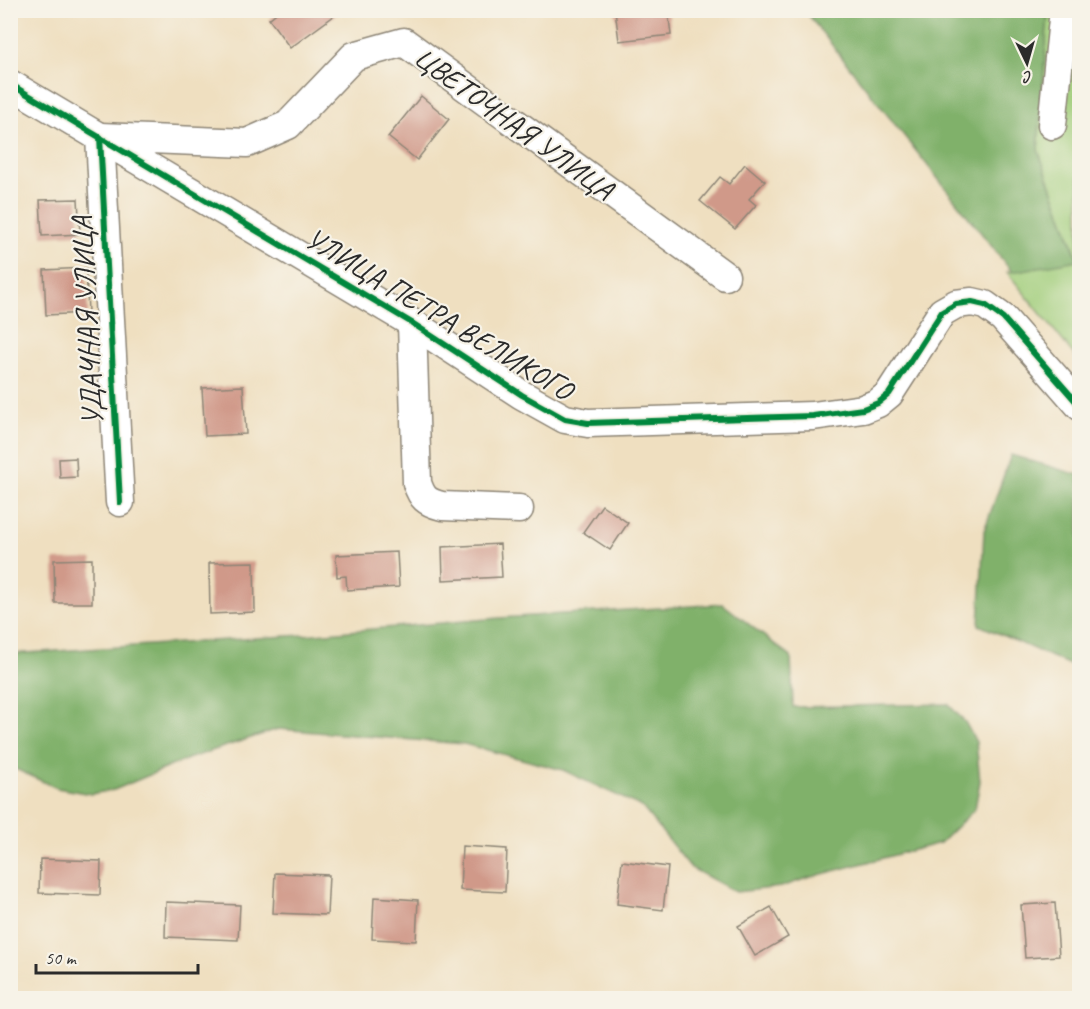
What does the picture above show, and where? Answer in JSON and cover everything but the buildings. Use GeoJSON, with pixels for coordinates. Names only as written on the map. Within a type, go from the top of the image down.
{"type":"FeatureCollection","features":[{"type":"Feature","properties":{"kind":"street"},"geometry":{"type":"LineString","coordinates":[[1052,125],[1064,10]]}},
{"type":"Feature","properties":{"kind":"street","name":"ЦВЕТОЧНАЯ УЛИЦА"},"geometry":{"type":"LineString","coordinates":[[100,137],[246,143],[288,125],[354,56],[404,42],[725,276]]}},
{"type":"Feature","properties":{"kind":"street","name":"УЛИЦА ПЕТРА ВЕЛИКОГО"},"geometry":{"type":"LineString","coordinates":[[10,84],[412,323],[522,395],[565,419],[588,423],[813,416],[864,409],[878,403],[889,394],[942,312],[956,304],[972,302],[985,305],[1003,318],[1080,406]]}},
{"type":"Feature","properties":{"kind":"street","name":"УДАЧНАЯ УЛИЦА"},"geometry":{"type":"LineString","coordinates":[[100,137],[120,502]]}},
{"type":"Feature","properties":{"kind":"street"},"geometry":{"type":"LineString","coordinates":[[412,323],[417,483],[421,495],[430,503],[442,506],[519,509]]}},
{"type":"Feature","properties":{"kind":"green space"},"geometry":{"type":"Polygon","coordinates":[[[805,11],[1048,11],[1038,150],[1078,260],[1012,272],[805,11]]]}},
{"type":"Feature","properties":{"kind":"green space"},"geometry":{"type":"Polygon","coordinates":[[[1048,11],[1079,11],[1079,361],[1007,272],[1078,259],[1038,150],[1048,11]]]}},
{"type":"Feature","properties":{"kind":"green space"},"geometry":{"type":"Polygon","coordinates":[[[1011,455],[1079,475],[1079,669],[979,625],[984,531],[1011,455]]]}},
{"type":"Feature","properties":{"kind":"green space"},"geometry":{"type":"Polygon","coordinates":[[[723,604],[791,657],[793,707],[948,704],[965,722],[976,742],[980,781],[975,809],[940,843],[781,887],[736,892],[691,868],[642,807],[563,770],[464,744],[278,729],[190,758],[114,790],[91,794],[57,788],[11,767],[11,654],[723,604]]]}},
{"type":"Feature","properties":{"kind":"cycle path"},"geometry":{"type":"LineString","coordinates":[[10,84],[412,323],[522,395],[565,419],[588,423],[813,416],[863,409],[878,403],[889,394],[942,312],[956,304],[972,302],[985,305],[1003,318],[1080,406]]}},
{"type":"Feature","properties":{"kind":"cycle path"},"geometry":{"type":"LineString","coordinates":[[100,137],[120,502]]}}]}
